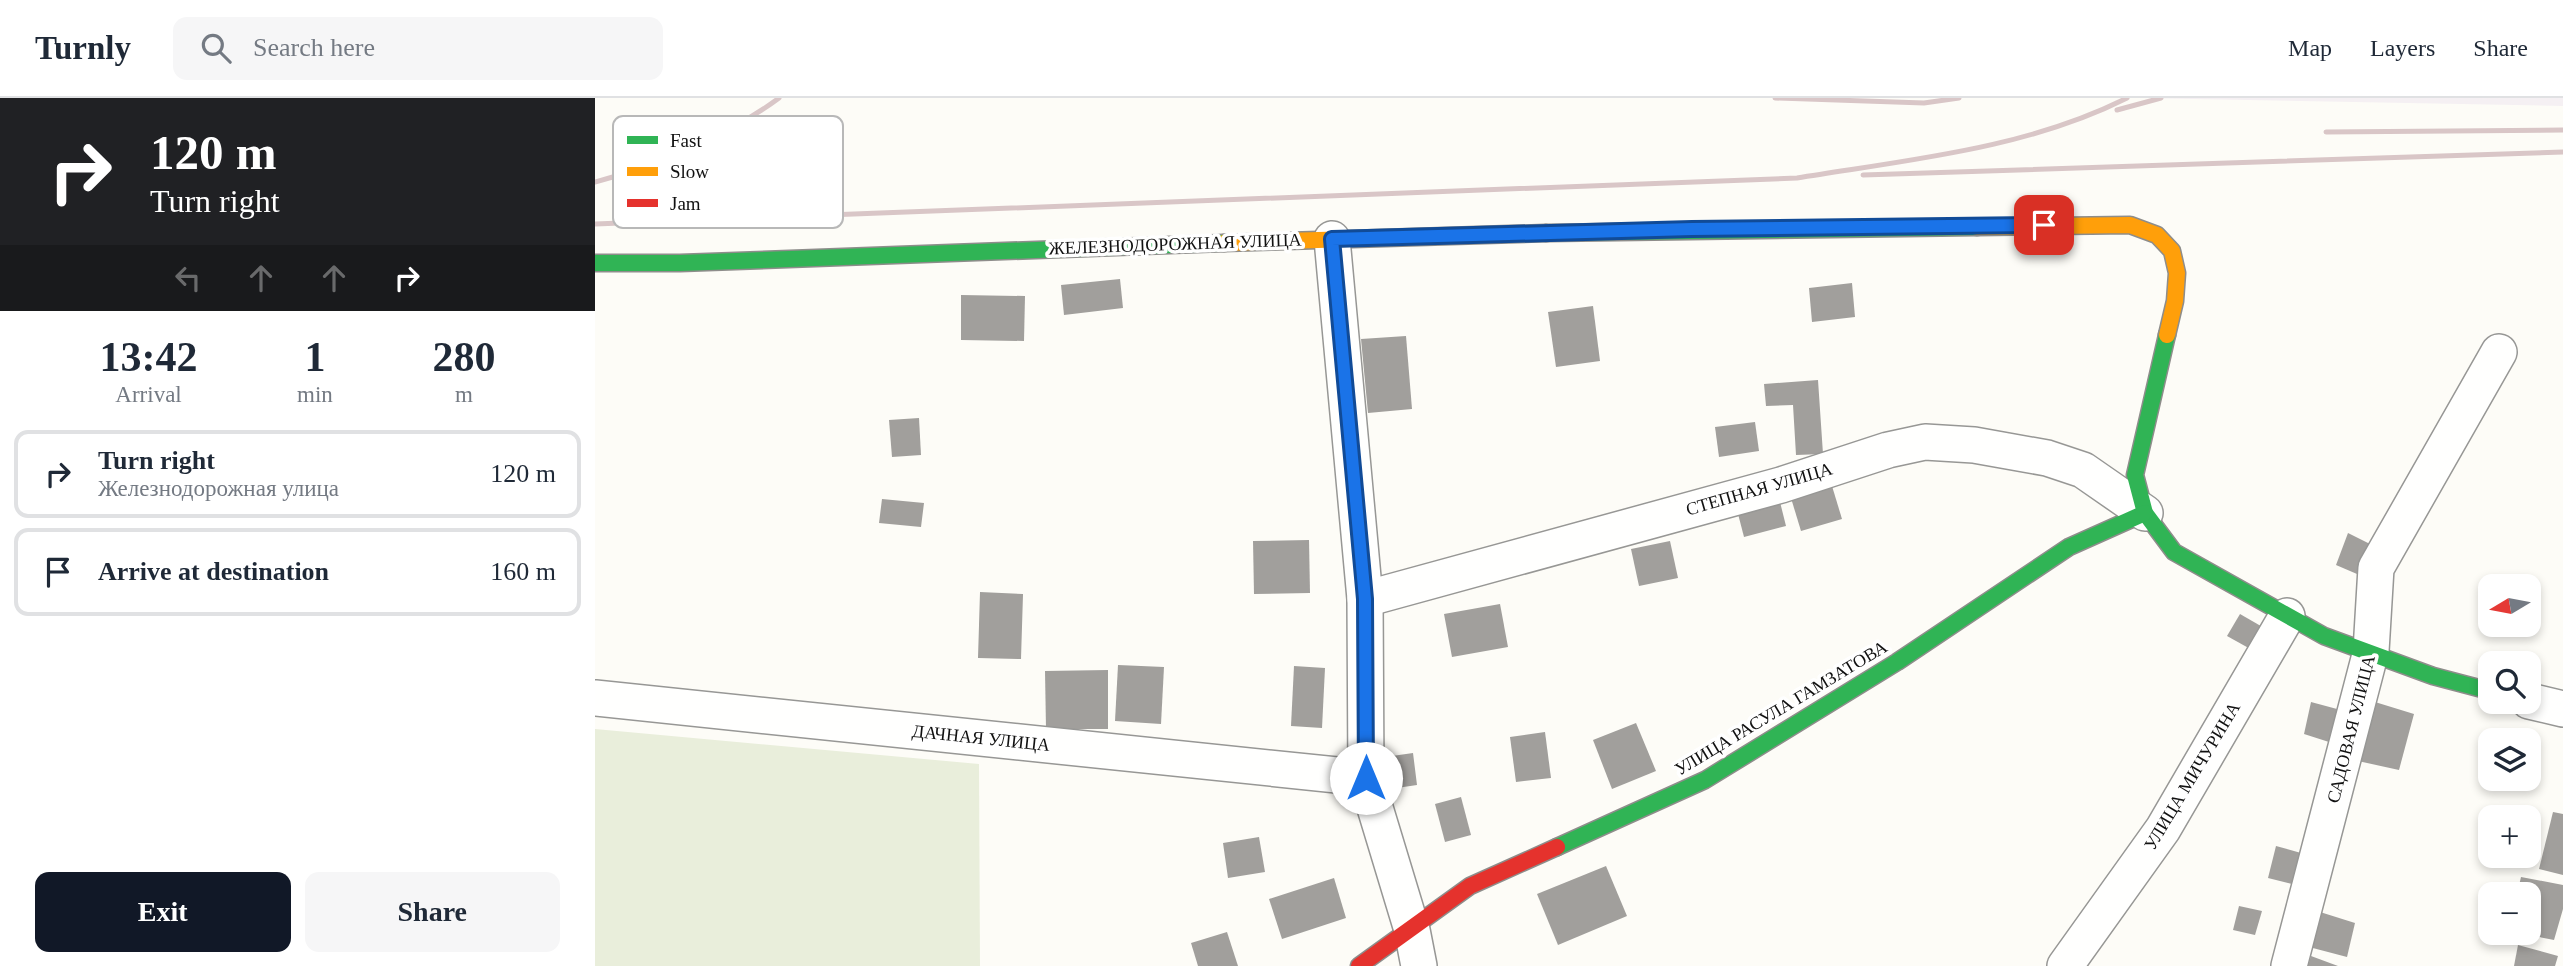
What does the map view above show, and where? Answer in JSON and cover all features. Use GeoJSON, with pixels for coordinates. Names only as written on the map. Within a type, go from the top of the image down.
{"type":"FeatureCollection","features":[{"type":"Feature","properties":{"kind":"street","name":"ЖЕЛЕЗНОДОРОЖНАЯ УЛИЦА"},"geometry":{"type":"LineString","coordinates":[[595,263],[680,263],[1665,229],[2100,223],[2151,230],[2172,247],[2179,272],[2175,301],[2135,475],[2145,513],[2174,552],[2324,636],[2434,676],[2478,688]]}},
{"type":"Feature","properties":{"kind":"street"},"geometry":{"type":"LineString","coordinates":[[1332,239],[1365,599],[1366,778],[1412,930],[1419,966]]}},
{"type":"Feature","properties":{"kind":"street","name":"САДОВАЯ УЛИЦА"},"geometry":{"type":"LineString","coordinates":[[2289,966],[2371,651],[2376,568],[2499,352]]}},
{"type":"Feature","properties":{"kind":"street","name":"СТЕПНАЯ УЛИЦА"},"geometry":{"type":"LineString","coordinates":[[1365,599],[1781,485],[1888,450],[1925,442],[1973,445],[2047,458],[2083,470],[2145,513]]}},
{"type":"Feature","properties":{"kind":"street","name":"УЛИЦА РАСУЛА ГАМЗАТОВА"},"geometry":{"type":"LineString","coordinates":[[1359,966],[1470,886],[1705,780],[1897,662],[2069,547],[2145,513]]}},
{"type":"Feature","properties":{"kind":"street","name":"УЛИЦА МИЧУРИНА"},"geometry":{"type":"LineString","coordinates":[[2065,966],[2163,829],[2287,616]]}},
{"type":"Feature","properties":{"kind":"street","name":"ДАЧНАЯ УЛИЦА"},"geometry":{"type":"LineString","coordinates":[[595,698],[1366,778]]}},
{"type":"Feature","properties":{"kind":"street"},"geometry":{"type":"LineString","coordinates":[[2541,704],[2563,709]]}},
{"type":"Feature","properties":{"kind":"shaded area"},"geometry":{"type":"Polygon","coordinates":[[[2140,98],[2563,98],[2563,106],[2140,98]]]}},
{"type":"Feature","properties":{"kind":"green space"},"geometry":{"type":"Polygon","coordinates":[[[595,729],[979,764],[980,966],[595,966],[595,729]]]}},
{"type":"Feature","properties":{"kind":"building"},"geometry":{"type":"Polygon","coordinates":[[[1120,279],[1123,308],[1064,315],[1061,285],[1120,279]]]}},
{"type":"Feature","properties":{"kind":"building"},"geometry":{"type":"Polygon","coordinates":[[[1852,283],[1855,317],[1812,322],[1809,288],[1852,283]]]}},
{"type":"Feature","properties":{"kind":"building"},"geometry":{"type":"Polygon","coordinates":[[[961,295],[1025,296],[1024,341],[961,340],[961,295]]]}},
{"type":"Feature","properties":{"kind":"building"},"geometry":{"type":"Polygon","coordinates":[[[1593,306],[1600,361],[1556,367],[1548,312],[1593,306]]]}},
{"type":"Feature","properties":{"kind":"building"},"geometry":{"type":"Polygon","coordinates":[[[1406,336],[1412,409],[1368,413],[1361,339],[1406,336]]]}},
{"type":"Feature","properties":{"kind":"building"},"geometry":{"type":"Polygon","coordinates":[[[1818,380],[1823,454],[1796,455],[1793,405],[1766,406],[1764,384],[1818,380]]]}},
{"type":"Feature","properties":{"kind":"building"},"geometry":{"type":"Polygon","coordinates":[[[919,418],[921,455],[892,457],[889,420],[919,418]]]}},
{"type":"Feature","properties":{"kind":"building"},"geometry":{"type":"Polygon","coordinates":[[[1755,422],[1759,451],[1719,457],[1715,427],[1755,422]]]}},
{"type":"Feature","properties":{"kind":"building"},"geometry":{"type":"Polygon","coordinates":[[[1832,486],[1842,519],[1801,531],[1791,498],[1832,486]]]}},
{"type":"Feature","properties":{"kind":"building"},"geometry":{"type":"Polygon","coordinates":[[[1779,498],[1786,526],[1744,537],[1737,510],[1779,498]]]}},
{"type":"Feature","properties":{"kind":"building"},"geometry":{"type":"Polygon","coordinates":[[[882,499],[924,503],[921,527],[879,523],[882,499]]]}},
{"type":"Feature","properties":{"kind":"building"},"geometry":{"type":"Polygon","coordinates":[[[2348,533],[2370,544],[2357,574],[2336,565],[2348,533]]]}},
{"type":"Feature","properties":{"kind":"building"},"geometry":{"type":"Polygon","coordinates":[[[1309,540],[1310,593],[1254,594],[1253,541],[1309,540]]]}},
{"type":"Feature","properties":{"kind":"building"},"geometry":{"type":"Polygon","coordinates":[[[1670,541],[1678,578],[1639,586],[1631,549],[1670,541]]]}},
{"type":"Feature","properties":{"kind":"building"},"geometry":{"type":"Polygon","coordinates":[[[980,592],[1023,594],[1021,659],[978,658],[980,592]]]}},
{"type":"Feature","properties":{"kind":"building"},"geometry":{"type":"Polygon","coordinates":[[[1500,604],[1508,647],[1452,657],[1444,614],[1500,604]]]}},
{"type":"Feature","properties":{"kind":"building"},"geometry":{"type":"Polygon","coordinates":[[[2240,614],[2266,629],[2254,651],[2227,636],[2240,614]]]}},
{"type":"Feature","properties":{"kind":"building"},"geometry":{"type":"Polygon","coordinates":[[[1118,665],[1164,667],[1161,724],[1115,721],[1118,665]]]}},
{"type":"Feature","properties":{"kind":"building"},"geometry":{"type":"Polygon","coordinates":[[[1294,666],[1325,668],[1322,728],[1291,726],[1294,666]]]}},
{"type":"Feature","properties":{"kind":"building"},"geometry":{"type":"Polygon","coordinates":[[[1108,670],[1108,729],[1046,729],[1045,671],[1108,670]]]}},
{"type":"Feature","properties":{"kind":"building"},"geometry":{"type":"Polygon","coordinates":[[[2311,702],[2337,709],[2329,742],[2304,734],[2311,702]]]}},
{"type":"Feature","properties":{"kind":"building"},"geometry":{"type":"Polygon","coordinates":[[[2375,702],[2414,714],[2399,770],[2358,761],[2375,702]]]}},
{"type":"Feature","properties":{"kind":"building"},"geometry":{"type":"Polygon","coordinates":[[[1636,723],[1656,771],[1612,789],[1593,740],[1636,723]]]}},
{"type":"Feature","properties":{"kind":"building"},"geometry":{"type":"Polygon","coordinates":[[[1545,732],[1551,778],[1516,782],[1510,737],[1545,732]]]}},
{"type":"Feature","properties":{"kind":"building"},"geometry":{"type":"Polygon","coordinates":[[[1413,753],[1417,785],[1390,789],[1385,757],[1413,753]]]}},
{"type":"Feature","properties":{"kind":"building"},"geometry":{"type":"Polygon","coordinates":[[[1461,797],[1471,835],[1445,842],[1435,804],[1461,797]]]}},
{"type":"Feature","properties":{"kind":"building"},"geometry":{"type":"Polygon","coordinates":[[[2553,812],[2563,814],[2563,875],[2539,869],[2553,812]]]}},
{"type":"Feature","properties":{"kind":"building"},"geometry":{"type":"Polygon","coordinates":[[[1259,837],[1265,872],[1228,878],[1223,843],[1259,837]]]}},
{"type":"Feature","properties":{"kind":"building"},"geometry":{"type":"Polygon","coordinates":[[[2276,846],[2301,853],[2292,884],[2268,878],[2276,846]]]}},
{"type":"Feature","properties":{"kind":"building"},"geometry":{"type":"Polygon","coordinates":[[[1606,866],[1627,916],[1558,945],[1537,894],[1606,866]]]}},
{"type":"Feature","properties":{"kind":"building"},"geometry":{"type":"Polygon","coordinates":[[[2521,877],[2563,885],[2563,909],[2554,940],[2541,937],[2541,882],[2520,882],[2521,877]]]}},
{"type":"Feature","properties":{"kind":"building"},"geometry":{"type":"Polygon","coordinates":[[[1334,878],[1346,918],[1282,939],[1269,899],[1334,878]]]}},
{"type":"Feature","properties":{"kind":"building"},"geometry":{"type":"Polygon","coordinates":[[[2239,906],[2262,911],[2255,935],[2233,930],[2239,906]]]}},
{"type":"Feature","properties":{"kind":"building"},"geometry":{"type":"Polygon","coordinates":[[[2320,912],[2355,923],[2347,957],[2309,947],[2320,912]]]}},
{"type":"Feature","properties":{"kind":"building"},"geometry":{"type":"Polygon","coordinates":[[[1227,932],[1238,966],[1198,966],[1191,943],[1227,932]]]}},
{"type":"Feature","properties":{"kind":"building"},"geometry":{"type":"Polygon","coordinates":[[[2518,945],[2558,956],[2555,966],[2514,966],[2518,945]]]}},
{"type":"Feature","properties":{"kind":"building"},"geometry":{"type":"Polygon","coordinates":[[[2311,956],[2338,966],[2308,966],[2311,956]]]}},
{"type":"Feature","properties":{"kind":"railway"},"geometry":{"type":"LineString","coordinates":[[752,116],[779,98]]}},
{"type":"Feature","properties":{"kind":"railway"},"geometry":{"type":"LineString","coordinates":[[1775,98],[1924,103],[1959,98]]}},
{"type":"Feature","properties":{"kind":"railway"},"geometry":{"type":"LineString","coordinates":[[843,215],[1797,178],[1923,158],[2007,141],[2088,115],[2127,98]]}},
{"type":"Feature","properties":{"kind":"railway"},"geometry":{"type":"LineString","coordinates":[[2117,110],[2161,98]]}},
{"type":"Feature","properties":{"kind":"railway"},"geometry":{"type":"LineString","coordinates":[[2326,132],[2563,130]]}},
{"type":"Feature","properties":{"kind":"railway"},"geometry":{"type":"LineString","coordinates":[[1863,175],[2563,152]]}},
{"type":"Feature","properties":{"kind":"railway"},"geometry":{"type":"LineString","coordinates":[[595,182],[613,177]]}},
{"type":"Feature","properties":{"kind":"railway"},"geometry":{"type":"LineString","coordinates":[[595,224],[613,223]]}},
{"type":"Feature","properties":{"kind":"traffic: fast"},"geometry":{"type":"LineString","coordinates":[[1546,233],[1977,227]]}},
{"type":"Feature","properties":{"kind":"traffic: fast"},"geometry":{"type":"LineString","coordinates":[[595,263],[680,263],[1224,243]]}},
{"type":"Feature","properties":{"kind":"traffic: fast"},"geometry":{"type":"LineString","coordinates":[[2167,335],[2135,475],[2145,513],[2174,552],[2324,636],[2433,676],[2478,688]]}},
{"type":"Feature","properties":{"kind":"traffic: fast"},"geometry":{"type":"LineString","coordinates":[[1557,847],[1705,780],[1897,662],[2069,547],[2145,513]]}},
{"type":"Feature","properties":{"kind":"traffic: slow"},"geometry":{"type":"LineString","coordinates":[[1977,227],[2130,225],[2157,235],[2172,251],[2177,273],[2175,301],[2167,335]]}},
{"type":"Feature","properties":{"kind":"traffic: slow"},"geometry":{"type":"LineString","coordinates":[[1224,243],[1546,233]]}},
{"type":"Feature","properties":{"kind":"traffic: jam"},"geometry":{"type":"LineString","coordinates":[[1359,966],[1470,886],[1557,847]]}},
{"type":"Feature","properties":{"kind":"route"},"geometry":{"type":"LineString","coordinates":[[1366,778],[1365,599],[1332,239],[1692,229],[2044,225]]}}]}
